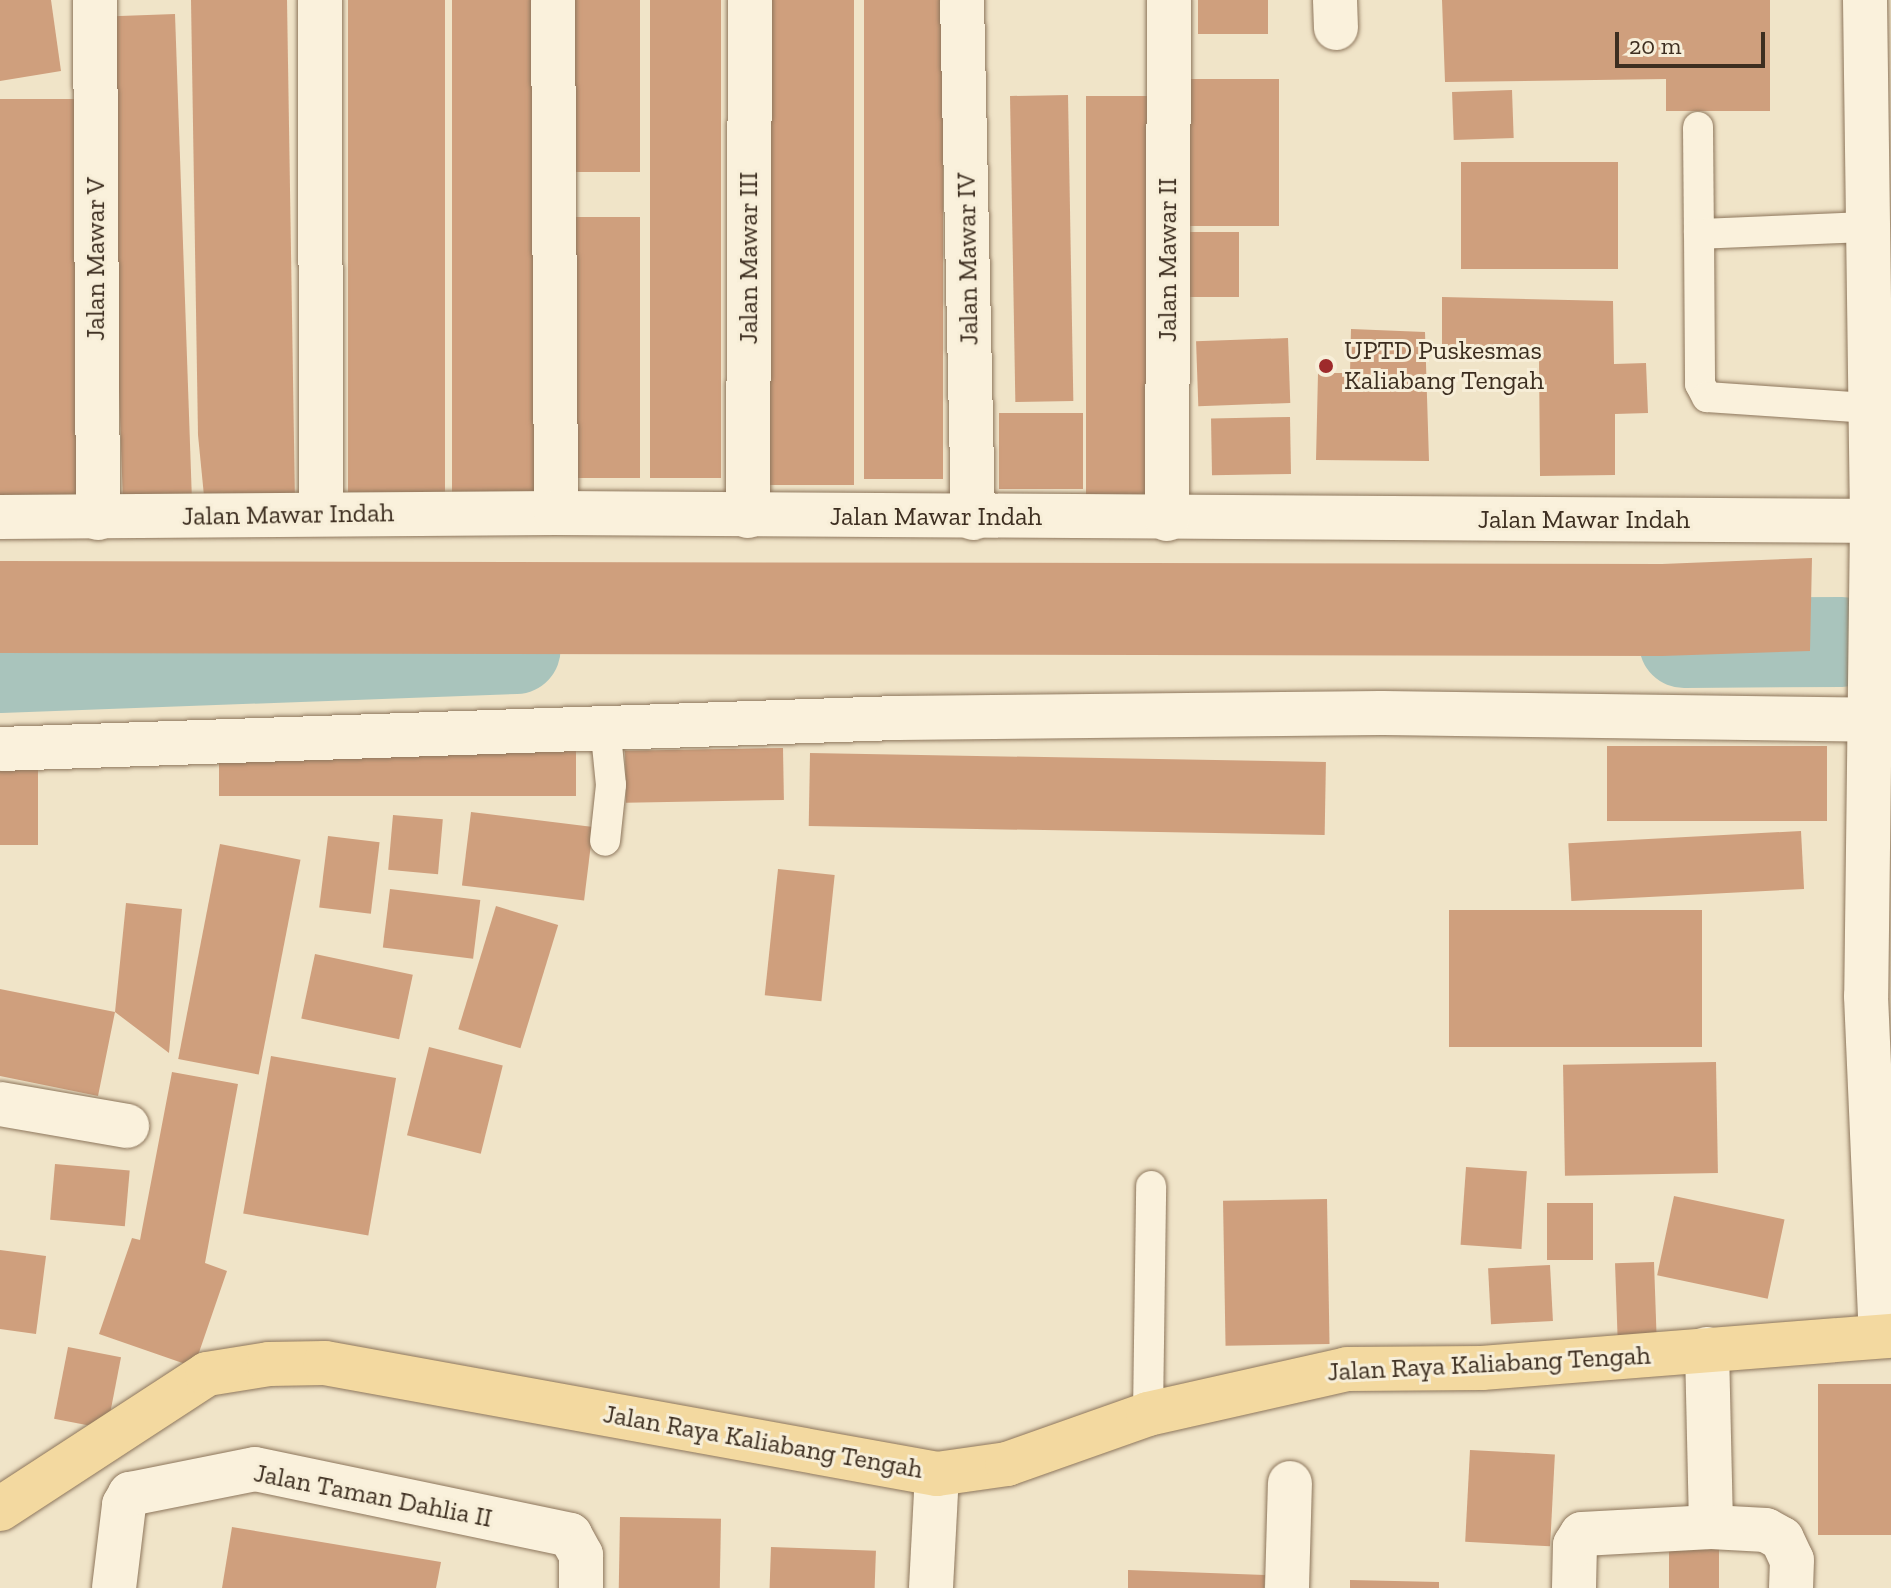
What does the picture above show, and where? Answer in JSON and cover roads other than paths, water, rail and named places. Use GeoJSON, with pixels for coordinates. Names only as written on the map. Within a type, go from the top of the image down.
{"type":"FeatureCollection","features":[{"type":"Feature","properties":{"kind":"main road","name":"Jalan Raya Kaliabang Tengah"},"geometry":{"type":"LineString","coordinates":[[0,1509],[207,1374],[269,1364],[325,1363],[937,1474],[1007,1464],[1148,1414],[1347,1369],[1482,1368],[1886,1336]]}},
{"type":"Feature","properties":{"kind":"street","name":"Jalan Mawar V"},"geometry":{"type":"LineString","coordinates":[[95,0],[98,518]]}},
{"type":"Feature","properties":{"kind":"street"},"geometry":{"type":"LineString","coordinates":[[320,0],[321,514]]}},
{"type":"Feature","properties":{"kind":"street"},"geometry":{"type":"LineString","coordinates":[[553,0],[556,513]]}},
{"type":"Feature","properties":{"kind":"street","name":"Jalan Mawar III"},"geometry":{"type":"LineString","coordinates":[[748,516],[750,0]]}},
{"type":"Feature","properties":{"kind":"street","name":"Jalan Mawar IV"},"geometry":{"type":"LineString","coordinates":[[962,0],[973,518]]}},
{"type":"Feature","properties":{"kind":"street","name":"Jalan Mawar II"},"geometry":{"type":"LineString","coordinates":[[1167,519],[1169,0]]}},
{"type":"Feature","properties":{"kind":"street"},"geometry":{"type":"LineString","coordinates":[[1865,0],[1870,408],[1879,543],[1878,995],[1886,1336]]}},
{"type":"Feature","properties":{"kind":"street","name":"Jalan Mawar Indah"},"geometry":{"type":"LineString","coordinates":[[0,517],[556,513],[1167,519],[1879,543]]}},
{"type":"Feature","properties":{"kind":"street"},"geometry":{"type":"LineString","coordinates":[[0,749],[605,725],[1364,713],[1878,709]]}},
{"type":"Feature","properties":{"kind":"street"},"geometry":{"type":"LineString","coordinates":[[0,1104],[127,1126]]}},
{"type":"Feature","properties":{"kind":"street"},"geometry":{"type":"LineString","coordinates":[[1707,1349],[1711,1527]]}},
{"type":"Feature","properties":{"kind":"street","name":"Jalan Taman Dahlia II"},"geometry":{"type":"LineString","coordinates":[[114,1588],[124,1505],[130,1494],[255,1469],[570,1535],[581,1555],[581,1588]]}},
{"type":"Feature","properties":{"kind":"street"},"geometry":{"type":"LineString","coordinates":[[931,1588],[937,1474]]}},
{"type":"Feature","properties":{"kind":"street"},"geometry":{"type":"LineString","coordinates":[[1287,1588],[1290,1483]]}},
{"type":"Feature","properties":{"kind":"street"},"geometry":{"type":"LineString","coordinates":[[1574,1588],[1575,1545],[1582,1534],[1711,1527],[1766,1530],[1782,1539],[1792,1560],[1791,1588]]}},
{"type":"Feature","properties":{"kind":"lane"},"geometry":{"type":"LineString","coordinates":[[1698,127],[1700,384],[1707,397],[1870,408]]}},
{"type":"Feature","properties":{"kind":"lane"},"geometry":{"type":"LineString","coordinates":[[1699,234],[1868,227]]}},
{"type":"Feature","properties":{"kind":"lane"},"geometry":{"type":"LineString","coordinates":[[605,725],[611,805],[605,841]]}},
{"type":"Feature","properties":{"kind":"lane"},"geometry":{"type":"LineString","coordinates":[[1148,1414],[1151,1186]]}},
{"type":"Feature","properties":{"kind":"waterway"},"geometry":{"type":"LineString","coordinates":[[1684,643],[1842,642]]}},
{"type":"Feature","properties":{"kind":"waterway"},"geometry":{"type":"LineString","coordinates":[[0,668],[516,649]]}},
{"type":"Feature","properties":{"kind":"place","name":"UPTD Puskesmas Kaliabang Tengah"},"geometry":{"type":"Point","coordinates":[1326,366]}}]}
